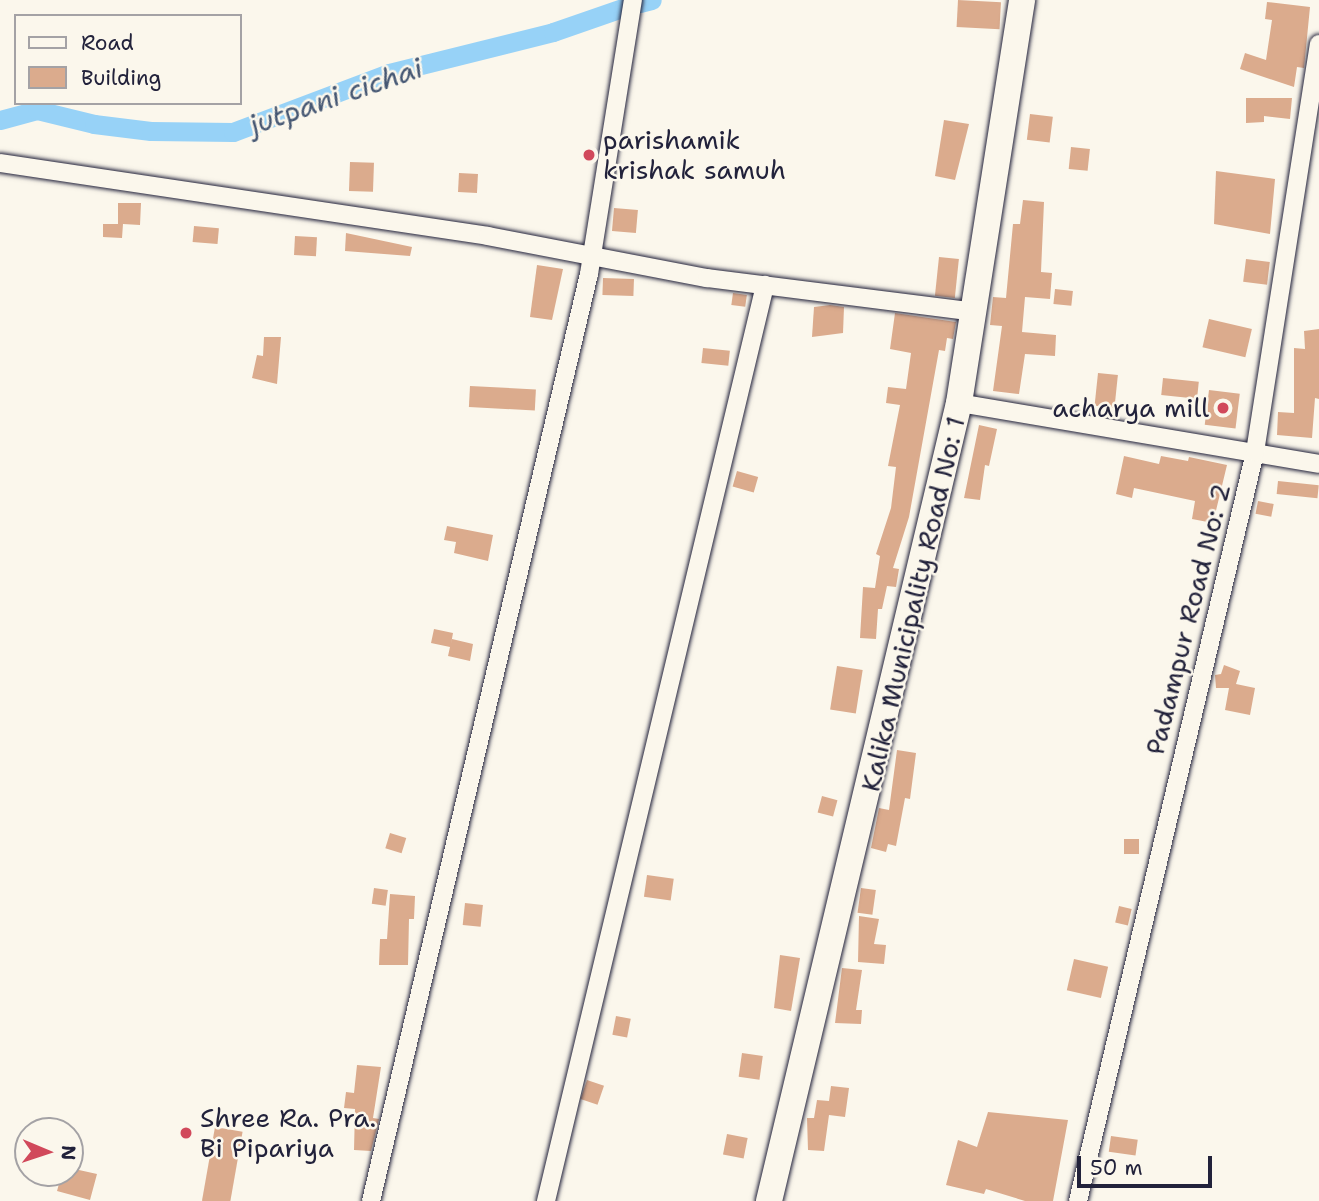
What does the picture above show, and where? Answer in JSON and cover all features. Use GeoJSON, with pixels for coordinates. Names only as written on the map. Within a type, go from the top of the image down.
{"type":"FeatureCollection","features":[{"type":"Feature","properties":{"kind":"street"},"geometry":{"type":"LineString","coordinates":[[371,1201],[592,258],[633,0]]}},
{"type":"Feature","properties":{"kind":"street","name":"Kalika Municipality Road No: 1"},"geometry":{"type":"LineString","coordinates":[[769,1201],[960,403],[1023,0]]}},
{"type":"Feature","properties":{"kind":"street","name":"Padampur Road No: 2"},"geometry":{"type":"LineString","coordinates":[[1077,1201],[1255,452],[1319,44]]}},
{"type":"Feature","properties":{"kind":"street"},"geometry":{"type":"LineString","coordinates":[[0,163],[488,236],[592,258],[765,285],[975,312]]}},
{"type":"Feature","properties":{"kind":"street"},"geometry":{"type":"LineString","coordinates":[[546,1201],[765,285]]}},
{"type":"Feature","properties":{"kind":"street"},"geometry":{"type":"LineString","coordinates":[[960,403],[1319,464]]}},
{"type":"Feature","properties":{"kind":"building"},"geometry":{"type":"Polygon","coordinates":[[[958,0],[1001,2],[1000,29],[957,27],[958,0]]]}},
{"type":"Feature","properties":{"kind":"building"},"geometry":{"type":"Polygon","coordinates":[[[1267,2],[1310,7],[1304,68],[1297,67],[1294,87],[1240,69],[1245,53],[1266,60],[1272,20],[1265,19],[1267,2]]]}},
{"type":"Feature","properties":{"kind":"building"},"geometry":{"type":"Polygon","coordinates":[[[1246,98],[1292,98],[1290,119],[1264,116],[1264,122],[1246,123],[1246,98]]]}},
{"type":"Feature","properties":{"kind":"building"},"geometry":{"type":"Polygon","coordinates":[[[1030,114],[1053,117],[1050,143],[1027,140],[1030,114]]]}},
{"type":"Feature","properties":{"kind":"building"},"geometry":{"type":"Polygon","coordinates":[[[944,120],[969,124],[955,180],[935,176],[944,120]]]}},
{"type":"Feature","properties":{"kind":"building"},"geometry":{"type":"Polygon","coordinates":[[[1071,147],[1090,149],[1088,171],[1069,169],[1071,147]]]}},
{"type":"Feature","properties":{"kind":"building"},"geometry":{"type":"Polygon","coordinates":[[[350,162],[374,163],[373,192],[349,191],[350,162]]]}},
{"type":"Feature","properties":{"kind":"building"},"geometry":{"type":"Polygon","coordinates":[[[1216,171],[1275,179],[1270,234],[1214,224],[1216,171]]]}},
{"type":"Feature","properties":{"kind":"building"},"geometry":{"type":"Polygon","coordinates":[[[459,173],[478,174],[477,193],[458,192],[459,173]]]}},
{"type":"Feature","properties":{"kind":"building"},"geometry":{"type":"Polygon","coordinates":[[[1023,200],[1044,202],[1041,272],[1052,273],[1050,299],[1025,297],[1022,332],[1056,335],[1055,356],[1025,354],[1019,394],[993,391],[1002,326],[990,325],[993,297],[1006,298],[1013,224],[1020,224],[1023,200]]]}},
{"type":"Feature","properties":{"kind":"building"},"geometry":{"type":"Polygon","coordinates":[[[118,203],[141,203],[140,225],[123,224],[122,238],[103,237],[103,224],[118,224],[118,203]]]}},
{"type":"Feature","properties":{"kind":"building"},"geometry":{"type":"Polygon","coordinates":[[[614,208],[638,210],[636,233],[612,231],[614,208]]]}},
{"type":"Feature","properties":{"kind":"building"},"geometry":{"type":"Polygon","coordinates":[[[194,226],[219,228],[218,244],[193,242],[194,226]]]}},
{"type":"Feature","properties":{"kind":"building"},"geometry":{"type":"Polygon","coordinates":[[[346,233],[412,247],[410,256],[345,251],[346,233]]]}},
{"type":"Feature","properties":{"kind":"building"},"geometry":{"type":"Polygon","coordinates":[[[295,236],[317,237],[316,256],[294,255],[295,236]]]}},
{"type":"Feature","properties":{"kind":"building"},"geometry":{"type":"Polygon","coordinates":[[[939,257],[959,259],[955,298],[935,296],[939,257]]]}},
{"type":"Feature","properties":{"kind":"building"},"geometry":{"type":"Polygon","coordinates":[[[1246,259],[1270,262],[1267,285],[1243,282],[1246,259]]]}},
{"type":"Feature","properties":{"kind":"building"},"geometry":{"type":"Polygon","coordinates":[[[537,265],[563,269],[552,320],[530,317],[537,265]]]}},
{"type":"Feature","properties":{"kind":"building"},"geometry":{"type":"Polygon","coordinates":[[[603,278],[634,279],[633,296],[602,295],[603,278]]]}},
{"type":"Feature","properties":{"kind":"building"},"geometry":{"type":"Polygon","coordinates":[[[1055,289],[1073,291],[1071,306],[1053,304],[1055,289]]]}},
{"type":"Feature","properties":{"kind":"building"},"geometry":{"type":"Polygon","coordinates":[[[733,293],[747,295],[745,307],[731,305],[733,293]]]}},
{"type":"Feature","properties":{"kind":"building"},"geometry":{"type":"Polygon","coordinates":[[[814,307],[844,307],[843,333],[812,337],[814,307]]]}},
{"type":"Feature","properties":{"kind":"building"},"geometry":{"type":"Polygon","coordinates":[[[895,313],[956,322],[953,339],[947,338],[945,351],[939,350],[909,517],[893,568],[899,569],[896,587],[887,586],[882,609],[878,609],[876,639],[860,638],[863,587],[875,588],[880,556],[876,554],[891,508],[896,467],[888,466],[900,405],[886,403],[888,387],[906,389],[911,353],[890,349],[895,313]]]}},
{"type":"Feature","properties":{"kind":"building"},"geometry":{"type":"Polygon","coordinates":[[[1209,319],[1252,329],[1245,357],[1202,347],[1209,319]]]}},
{"type":"Feature","properties":{"kind":"building"},"geometry":{"type":"Polygon","coordinates":[[[1319,329],[1319,399],[1315,398],[1312,438],[1277,435],[1278,412],[1294,413],[1294,348],[1305,349],[1304,331],[1319,329]]]}},
{"type":"Feature","properties":{"kind":"building"},"geometry":{"type":"Polygon","coordinates":[[[264,337],[281,337],[277,384],[252,378],[257,355],[263,356],[264,337]]]}},
{"type":"Feature","properties":{"kind":"building"},"geometry":{"type":"Polygon","coordinates":[[[703,348],[730,351],[728,366],[701,363],[703,348]]]}},
{"type":"Feature","properties":{"kind":"building"},"geometry":{"type":"Polygon","coordinates":[[[1098,373],[1118,375],[1114,408],[1095,406],[1098,373]]]}},
{"type":"Feature","properties":{"kind":"building"},"geometry":{"type":"Polygon","coordinates":[[[1163,378],[1199,382],[1197,399],[1161,395],[1163,378]]]}},
{"type":"Feature","properties":{"kind":"building"},"geometry":{"type":"Polygon","coordinates":[[[470,386],[536,389],[535,410],[469,407],[470,386]]]}},
{"type":"Feature","properties":{"kind":"building","name":"acharya mill"},"geometry":{"type":"Polygon","coordinates":[[[1209,390],[1240,394],[1236,429],[1205,425],[1209,390]]]}},
{"type":"Feature","properties":{"kind":"building"},"geometry":{"type":"Polygon","coordinates":[[[979,425],[997,429],[989,466],[985,465],[980,500],[964,498],[979,425]]]}},
{"type":"Feature","properties":{"kind":"building"},"geometry":{"type":"Polygon","coordinates":[[[1124,456],[1159,464],[1161,456],[1188,461],[1189,457],[1227,465],[1213,523],[1192,519],[1195,501],[1134,488],[1132,498],[1116,494],[1124,456]]]}},
{"type":"Feature","properties":{"kind":"building"},"geometry":{"type":"Polygon","coordinates":[[[737,471],[758,477],[754,492],[733,486],[737,471]]]}},
{"type":"Feature","properties":{"kind":"building"},"geometry":{"type":"Polygon","coordinates":[[[1278,481],[1319,485],[1317,498],[1277,494],[1278,481]]]}},
{"type":"Feature","properties":{"kind":"building"},"geometry":{"type":"Polygon","coordinates":[[[1258,501],[1274,504],[1271,517],[1256,514],[1258,501]]]}},
{"type":"Feature","properties":{"kind":"building"},"geometry":{"type":"Polygon","coordinates":[[[447,526],[493,535],[488,561],[454,553],[456,542],[444,540],[447,526]]]}},
{"type":"Feature","properties":{"kind":"building"},"geometry":{"type":"Polygon","coordinates":[[[434,629],[453,633],[451,644],[452,639],[473,644],[470,661],[448,656],[450,647],[431,643],[434,629]]]}},
{"type":"Feature","properties":{"kind":"building"},"geometry":{"type":"Polygon","coordinates":[[[1224,665],[1240,671],[1236,684],[1255,688],[1250,715],[1225,710],[1229,688],[1216,688],[1215,675],[1221,674],[1224,665]]]}},
{"type":"Feature","properties":{"kind":"building"},"geometry":{"type":"Polygon","coordinates":[[[837,666],[863,670],[856,714],[830,709],[837,666]]]}},
{"type":"Feature","properties":{"kind":"building"},"geometry":{"type":"Polygon","coordinates":[[[897,750],[916,753],[910,799],[905,798],[896,846],[888,844],[886,852],[871,848],[879,808],[889,810],[897,750]]]}},
{"type":"Feature","properties":{"kind":"building"},"geometry":{"type":"Polygon","coordinates":[[[822,796],[837,800],[833,817],[818,812],[822,796]]]}},
{"type":"Feature","properties":{"kind":"building"},"geometry":{"type":"Polygon","coordinates":[[[390,833],[406,838],[402,853],[385,848],[390,833]]]}},
{"type":"Feature","properties":{"kind":"building"},"geometry":{"type":"Polygon","coordinates":[[[1124,839],[1139,839],[1139,854],[1124,854],[1124,839]]]}},
{"type":"Feature","properties":{"kind":"building"},"geometry":{"type":"Polygon","coordinates":[[[647,875],[674,879],[671,901],[644,897],[647,875]]]}},
{"type":"Feature","properties":{"kind":"building"},"geometry":{"type":"Polygon","coordinates":[[[374,888],[388,890],[386,906],[372,904],[374,888]]]}},
{"type":"Feature","properties":{"kind":"building"},"geometry":{"type":"Polygon","coordinates":[[[861,888],[876,890],[872,915],[858,913],[861,888]]]}},
{"type":"Feature","properties":{"kind":"building"},"geometry":{"type":"Polygon","coordinates":[[[390,894],[415,896],[414,919],[409,919],[408,965],[379,965],[380,939],[387,939],[390,894]]]}},
{"type":"Feature","properties":{"kind":"building"},"geometry":{"type":"Polygon","coordinates":[[[465,903],[483,905],[481,927],[463,925],[465,903]]]}},
{"type":"Feature","properties":{"kind":"building"},"geometry":{"type":"Polygon","coordinates":[[[1119,906],[1132,909],[1128,925],[1115,923],[1119,906]]]}},
{"type":"Feature","properties":{"kind":"building"},"geometry":{"type":"Polygon","coordinates":[[[859,916],[879,919],[874,944],[886,945],[884,964],[858,962],[859,916]]]}},
{"type":"Feature","properties":{"kind":"building"},"geometry":{"type":"Polygon","coordinates":[[[780,955],[800,958],[791,1011],[774,1008],[780,955]]]}},
{"type":"Feature","properties":{"kind":"building"},"geometry":{"type":"Polygon","coordinates":[[[1074,959],[1108,967],[1101,998],[1067,990],[1074,959]]]}},
{"type":"Feature","properties":{"kind":"building"},"geometry":{"type":"Polygon","coordinates":[[[842,968],[862,970],[856,1010],[862,1010],[861,1024],[835,1023],[842,968]]]}},
{"type":"Feature","properties":{"kind":"building"},"geometry":{"type":"Polygon","coordinates":[[[616,1016],[631,1019],[627,1038],[612,1035],[616,1016]]]}},
{"type":"Feature","properties":{"kind":"building"},"geometry":{"type":"Polygon","coordinates":[[[742,1053],[763,1056],[759,1080],[739,1077],[742,1053]]]}},
{"type":"Feature","properties":{"kind":"building"},"geometry":{"type":"Polygon","coordinates":[[[357,1065],[381,1067],[373,1118],[379,1119],[371,1151],[354,1150],[355,1109],[344,1108],[346,1092],[354,1093],[357,1065]]]}},
{"type":"Feature","properties":{"kind":"building"},"geometry":{"type":"Polygon","coordinates":[[[587,1080],[604,1086],[598,1105],[580,1099],[587,1080]]]}},
{"type":"Feature","properties":{"kind":"building"},"geometry":{"type":"Polygon","coordinates":[[[831,1086],[849,1088],[845,1117],[829,1115],[824,1151],[808,1150],[807,1118],[814,1118],[817,1100],[829,1101],[831,1086]]]}},
{"type":"Feature","properties":{"kind":"building"},"geometry":{"type":"Polygon","coordinates":[[[988,1112],[1068,1120],[1053,1201],[1025,1201],[986,1189],[984,1194],[946,1185],[958,1140],[977,1147],[988,1112]]]}},
{"type":"Feature","properties":{"kind":"building"},"geometry":{"type":"Polygon","coordinates":[[[215,1127],[243,1132],[230,1201],[202,1201],[215,1127]]]}},
{"type":"Feature","properties":{"kind":"building"},"geometry":{"type":"Polygon","coordinates":[[[727,1134],[748,1138],[744,1159],[723,1155],[727,1134]]]}},
{"type":"Feature","properties":{"kind":"building"},"geometry":{"type":"Polygon","coordinates":[[[1111,1136],[1138,1140],[1136,1156],[1109,1152],[1111,1136]]]}},
{"type":"Feature","properties":{"kind":"building"},"geometry":{"type":"Polygon","coordinates":[[[84,1171],[97,1174],[90,1200],[57,1191],[58,1187],[84,1187],[84,1171]]]}},
{"type":"Feature","properties":{"kind":"waterway"},"geometry":{"type":"LineString","coordinates":[[640,3],[652,0]]}},
{"type":"Feature","properties":{"kind":"waterway","name":"jutpani cichai"},"geometry":{"type":"LineString","coordinates":[[0,120],[37,110],[94,124],[151,131],[233,132],[389,73],[553,32],[625,7]]}},
{"type":"Feature","properties":{"kind":"place","name":"parishamik krishak samuh"},"geometry":{"type":"Point","coordinates":[589,155]}},
{"type":"Feature","properties":{"kind":"place","name":"acharya mill"},"geometry":{"type":"Point","coordinates":[1223,408]}},
{"type":"Feature","properties":{"kind":"place","name":"Shree Ra. Pra. Bi Pipariya"},"geometry":{"type":"Point","coordinates":[186,1133]}}]}
